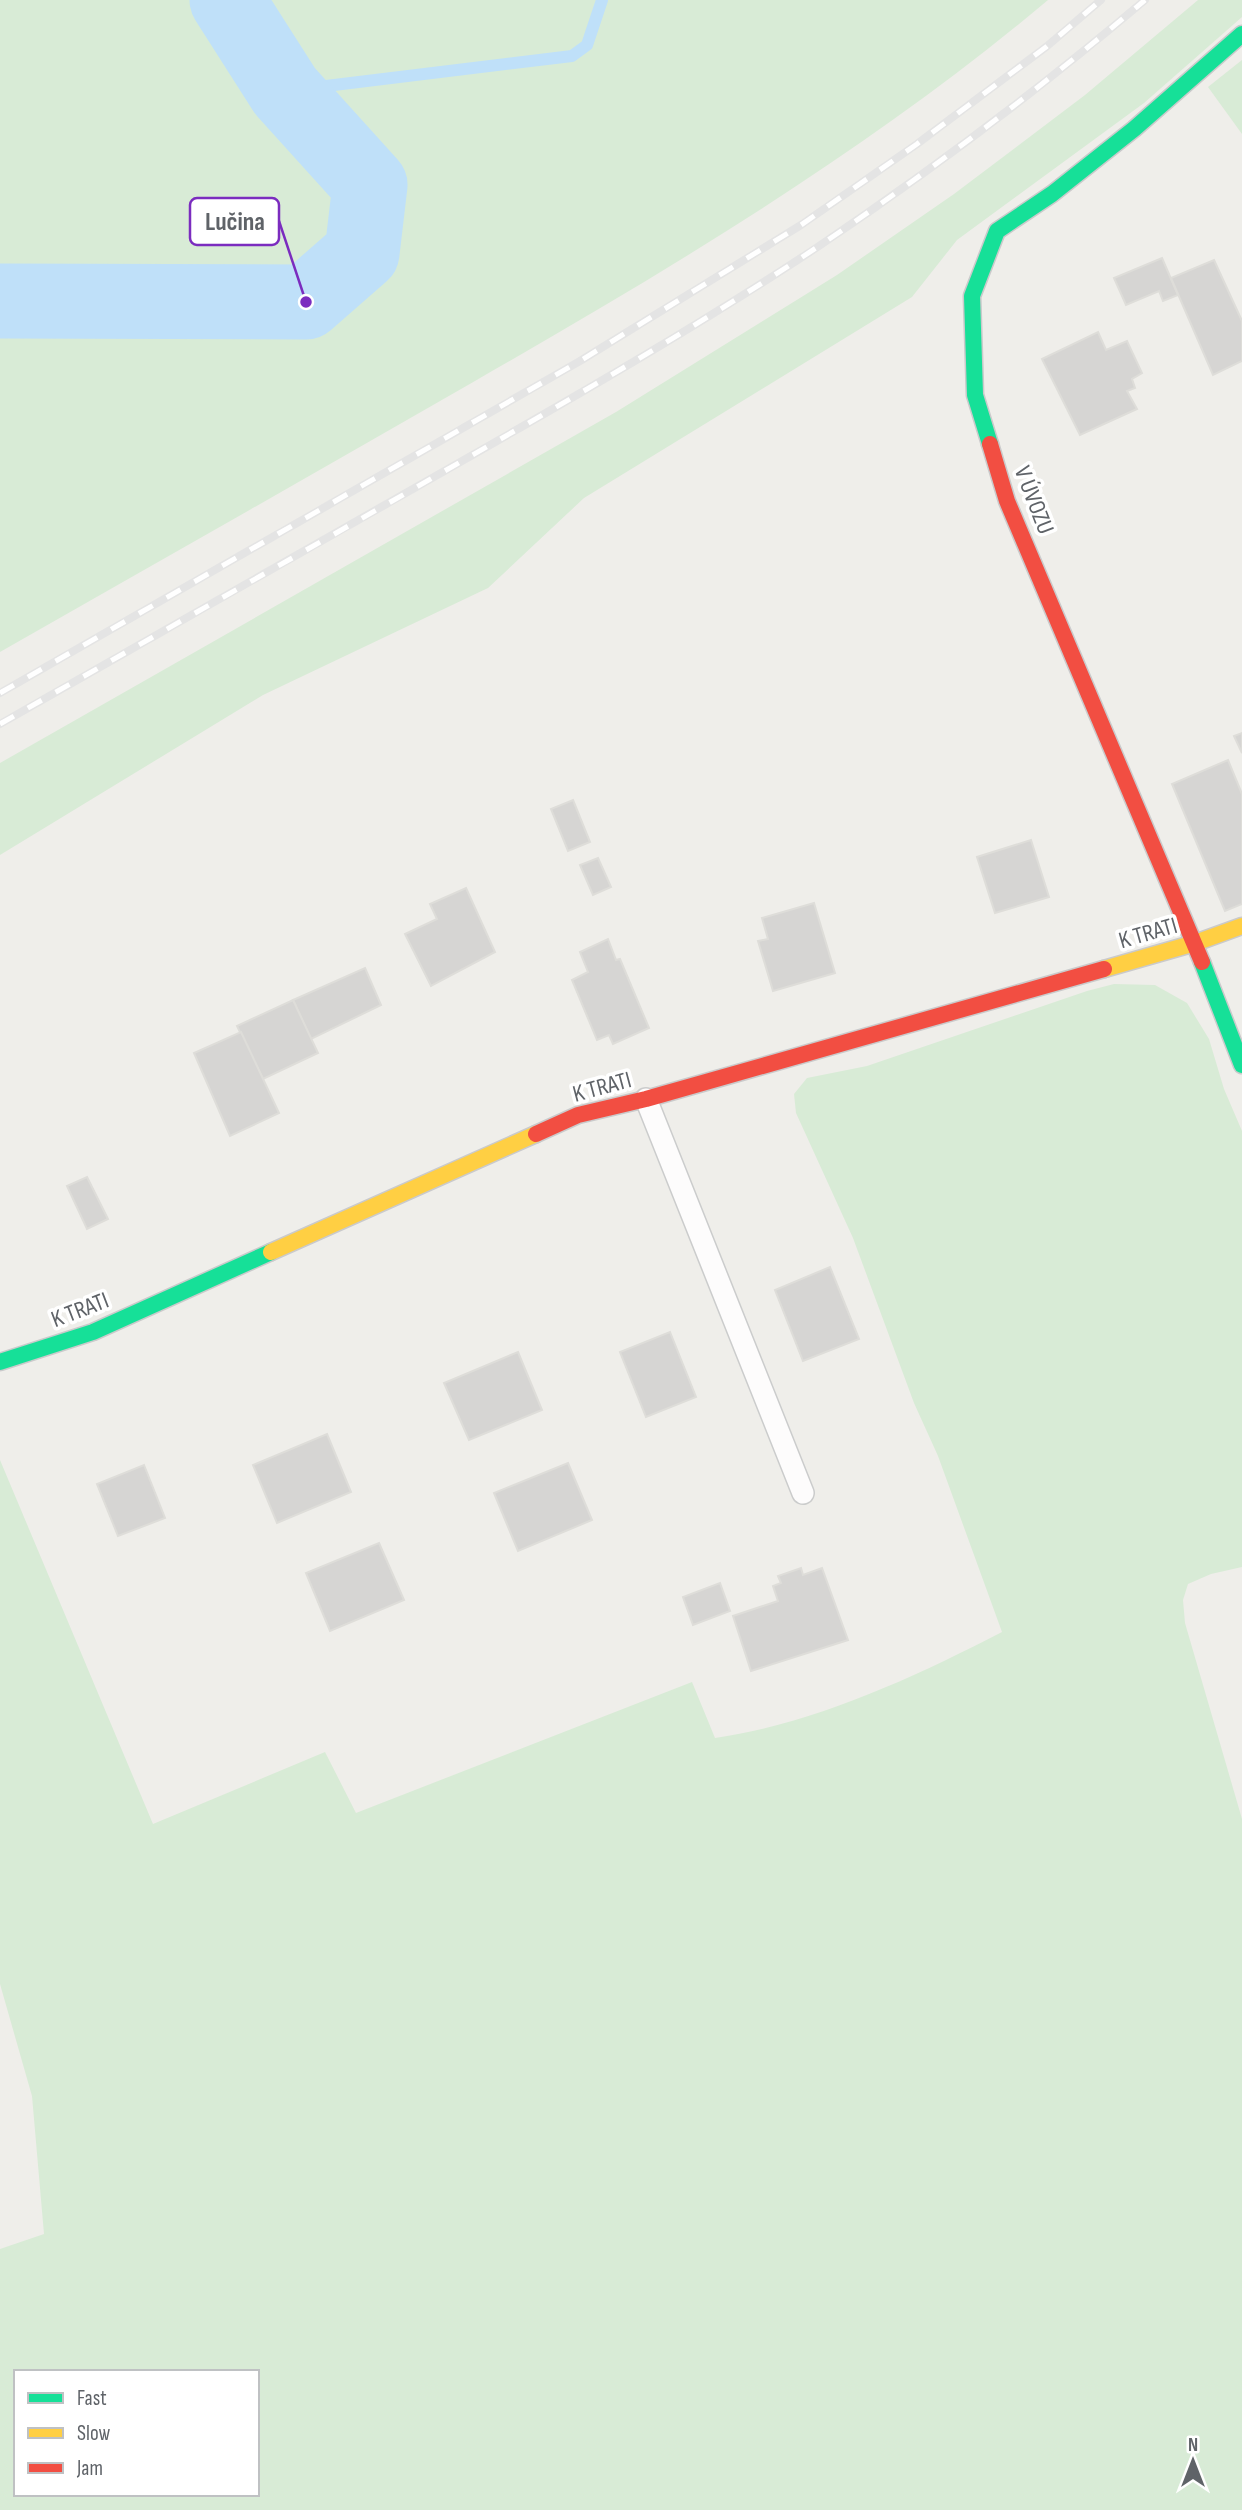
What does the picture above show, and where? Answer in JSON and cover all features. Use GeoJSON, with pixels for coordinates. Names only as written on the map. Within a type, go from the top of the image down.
{"type":"FeatureCollection","features":[{"type":"Feature","properties":{"kind":"street","name":"V ÚVOZU"},"geometry":{"type":"LineString","coordinates":[[1242,34],[1134,129],[1052,194],[997,231],[972,296],[975,395],[1007,501],[1195,943],[1242,1065]]}},
{"type":"Feature","properties":{"kind":"street","name":"K TRATI"},"geometry":{"type":"LineString","coordinates":[[0,1362],[93,1332],[578,1115],[646,1099],[1195,943],[1242,926]]}},
{"type":"Feature","properties":{"kind":"lane"},"geometry":{"type":"LineString","coordinates":[[646,1099],[803,1493]]}},
{"type":"Feature","properties":{"kind":"green space"},"geometry":{"type":"Polygon","coordinates":[[[0,0],[1048,0],[913,106],[697,250],[475,381],[0,652],[0,0]]]}},
{"type":"Feature","properties":{"kind":"green space"},"geometry":{"type":"Polygon","coordinates":[[[1198,0],[1242,0],[1242,17],[1144,103],[957,240],[912,297],[584,498],[488,588],[263,695],[0,855],[0,763],[616,412],[837,275],[954,194],[1085,95],[1198,0]]]}},
{"type":"Feature","properties":{"kind":"green space"},"geometry":{"type":"Polygon","coordinates":[[[1242,60],[1242,134],[1208,87],[1242,60]]]}},
{"type":"Feature","properties":{"kind":"green space"},"geometry":{"type":"Polygon","coordinates":[[[1114,984],[1155,985],[1187,1003],[1209,1039],[1224,1089],[1242,1131],[1242,1567],[1211,1574],[1188,1584],[1183,1600],[1185,1623],[1242,1819],[1242,2510],[0,2510],[0,2249],[44,2234],[32,2096],[0,1984],[0,1460],[153,1824],[325,1752],[356,1813],[692,1682],[715,1738],[789,1722],[898,1682],[1002,1632],[938,1456],[914,1403],[853,1238],[796,1113],[794,1094],[807,1078],[867,1066],[1087,991],[1114,984]]]}},
{"type":"Feature","properties":{"kind":"building"},"geometry":{"type":"Polygon","coordinates":[[[1162,258],[1178,295],[1163,301],[1159,291],[1126,305],[1114,278],[1162,258]]]}},
{"type":"Feature","properties":{"kind":"building"},"geometry":{"type":"Polygon","coordinates":[[[1214,260],[1242,321],[1242,361],[1213,375],[1171,278],[1214,260]]]}},
{"type":"Feature","properties":{"kind":"building"},"geometry":{"type":"Polygon","coordinates":[[[1098,332],[1106,350],[1127,341],[1142,373],[1132,379],[1135,388],[1127,391],[1137,409],[1080,435],[1042,359],[1098,332]]]}},
{"type":"Feature","properties":{"kind":"building"},"geometry":{"type":"Polygon","coordinates":[[[1242,733],[1242,753],[1234,736],[1242,733]]]}},
{"type":"Feature","properties":{"kind":"building"},"geometry":{"type":"Polygon","coordinates":[[[1228,760],[1242,794],[1242,904],[1225,911],[1172,784],[1228,760]]]}},
{"type":"Feature","properties":{"kind":"building"},"geometry":{"type":"Polygon","coordinates":[[[573,800],[590,842],[568,851],[551,809],[573,800]]]}},
{"type":"Feature","properties":{"kind":"building"},"geometry":{"type":"Polygon","coordinates":[[[1031,840],[1049,897],[995,913],[977,857],[1031,840]]]}},
{"type":"Feature","properties":{"kind":"building"},"geometry":{"type":"Polygon","coordinates":[[[598,858],[611,887],[593,895],[580,865],[598,858]]]}},
{"type":"Feature","properties":{"kind":"building"},"geometry":{"type":"Polygon","coordinates":[[[466,888],[495,952],[431,986],[405,934],[437,919],[430,904],[466,888]]]}},
{"type":"Feature","properties":{"kind":"building"},"geometry":{"type":"Polygon","coordinates":[[[814,903],[835,973],[773,991],[758,941],[768,939],[762,918],[814,903]]]}},
{"type":"Feature","properties":{"kind":"building"},"geometry":{"type":"Polygon","coordinates":[[[608,939],[616,960],[620,959],[649,1028],[613,1044],[609,1035],[597,1040],[572,980],[588,972],[580,952],[608,939]]]}},
{"type":"Feature","properties":{"kind":"building"},"geometry":{"type":"Polygon","coordinates":[[[365,968],[381,1005],[311,1039],[293,1000],[365,968]]]}},
{"type":"Feature","properties":{"kind":"building"},"geometry":{"type":"Polygon","coordinates":[[[293,1000],[318,1053],[263,1079],[237,1026],[293,1000]]]}},
{"type":"Feature","properties":{"kind":"building"},"geometry":{"type":"Polygon","coordinates":[[[241,1032],[279,1113],[230,1136],[194,1053],[241,1032]]]}},
{"type":"Feature","properties":{"kind":"building"},"geometry":{"type":"Polygon","coordinates":[[[87,1177],[108,1219],[87,1229],[67,1186],[87,1177]]]}},
{"type":"Feature","properties":{"kind":"building"},"geometry":{"type":"Polygon","coordinates":[[[830,1267],[859,1339],[803,1361],[775,1290],[830,1267]]]}},
{"type":"Feature","properties":{"kind":"building"},"geometry":{"type":"Polygon","coordinates":[[[670,1332],[696,1397],[646,1417],[620,1352],[670,1332]]]}},
{"type":"Feature","properties":{"kind":"building"},"geometry":{"type":"Polygon","coordinates":[[[518,1352],[542,1410],[469,1440],[444,1383],[518,1352]]]}},
{"type":"Feature","properties":{"kind":"building"},"geometry":{"type":"Polygon","coordinates":[[[327,1434],[351,1492],[277,1523],[253,1465],[327,1434]]]}},
{"type":"Feature","properties":{"kind":"building"},"geometry":{"type":"Polygon","coordinates":[[[568,1463],[592,1520],[518,1551],[494,1493],[568,1463]]]}},
{"type":"Feature","properties":{"kind":"building"},"geometry":{"type":"Polygon","coordinates":[[[144,1465],[165,1518],[118,1536],[97,1484],[144,1465]]]}},
{"type":"Feature","properties":{"kind":"building"},"geometry":{"type":"Polygon","coordinates":[[[379,1543],[404,1600],[330,1631],[306,1573],[379,1543]]]}},
{"type":"Feature","properties":{"kind":"building"},"geometry":{"type":"Polygon","coordinates":[[[801,1568],[803,1575],[822,1568],[848,1640],[751,1671],[733,1616],[778,1601],[773,1586],[781,1583],[778,1576],[801,1568]]]}},
{"type":"Feature","properties":{"kind":"building"},"geometry":{"type":"Polygon","coordinates":[[[720,1583],[730,1611],[693,1625],[683,1597],[720,1583]]]}},
{"type":"Feature","properties":{"kind":"waterway"},"geometry":{"type":"LineString","coordinates":[[0,301],[306,302],[362,253],[370,185],[285,91],[227,0]]}},
{"type":"Feature","properties":{"kind":"waterway"},"geometry":{"type":"LineString","coordinates":[[285,91],[572,56],[587,45],[602,0]]}},
{"type":"Feature","properties":{"kind":"railway"},"geometry":{"type":"LineString","coordinates":[[0,693],[580,361],[801,225],[917,144],[1046,47],[1101,0]]}},
{"type":"Feature","properties":{"kind":"railway"},"geometry":{"type":"LineString","coordinates":[[0,724],[553,409],[731,302],[903,188],[1066,65],[1145,0]]}},
{"type":"Feature","properties":{"kind":"traffic: fast"},"geometry":{"type":"LineString","coordinates":[[990,444],[975,395],[972,296],[997,231],[1052,194],[1134,129],[1242,34]]}},
{"type":"Feature","properties":{"kind":"traffic: fast"},"geometry":{"type":"LineString","coordinates":[[1202,962],[1242,1065]]}},
{"type":"Feature","properties":{"kind":"traffic: fast"},"geometry":{"type":"LineString","coordinates":[[0,1362],[93,1332],[271,1252]]}},
{"type":"Feature","properties":{"kind":"traffic: slow"},"geometry":{"type":"LineString","coordinates":[[1104,969],[1195,943],[1242,926]]}},
{"type":"Feature","properties":{"kind":"traffic: slow"},"geometry":{"type":"LineString","coordinates":[[271,1252],[536,1134]]}},
{"type":"Feature","properties":{"kind":"traffic: jam"},"geometry":{"type":"LineString","coordinates":[[990,444],[1007,501],[1202,962]]}},
{"type":"Feature","properties":{"kind":"traffic: jam"},"geometry":{"type":"LineString","coordinates":[[536,1134],[578,1115],[646,1099],[1104,969]]}},
{"type":"Feature","properties":{"kind":"place","name":"Lučina"},"geometry":{"type":"Point","coordinates":[306,302]}}]}
